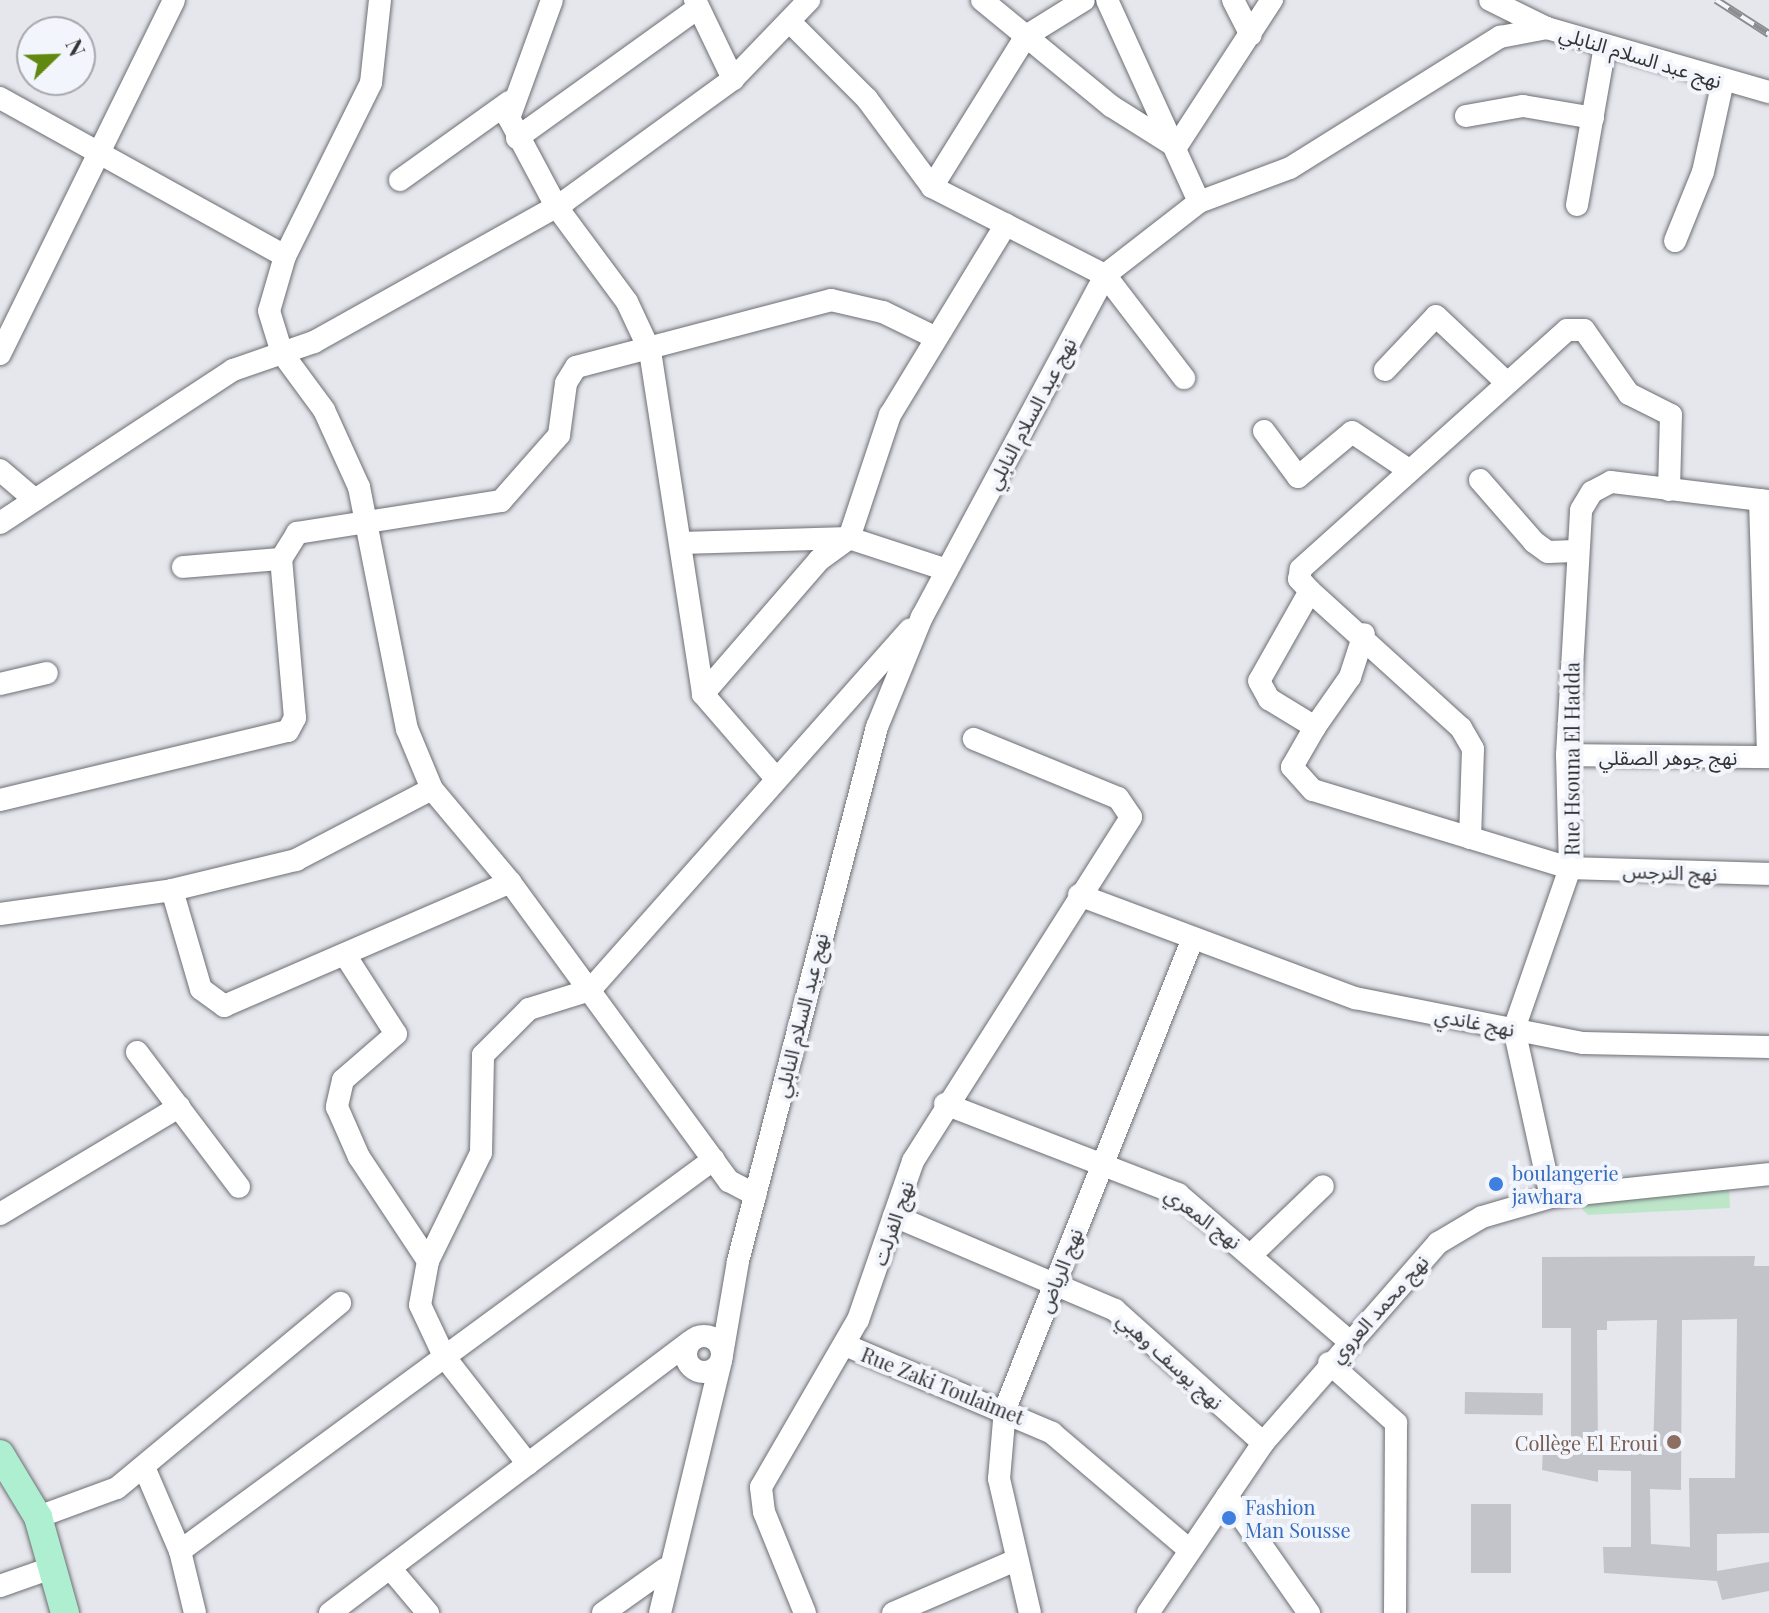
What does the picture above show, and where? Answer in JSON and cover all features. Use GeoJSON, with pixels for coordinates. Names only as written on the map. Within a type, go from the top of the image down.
{"type":"FeatureCollection","features":[{"type":"Feature","properties":{"kind":"main road"},"geometry":{"type":"LineString","coordinates":[[0,1454],[38,1517],[65,1613]]}},
{"type":"Feature","properties":{"kind":"street"},"geometry":{"type":"LineString","coordinates":[[0,354],[102,157],[111,124],[174,0]]}},
{"type":"Feature","properties":{"kind":"street"},"geometry":{"type":"LineString","coordinates":[[379,0],[371,83],[285,256],[269,311],[282,353],[324,410],[359,487],[407,729],[432,789],[510,882],[729,1181],[755,1195]]}},
{"type":"Feature","properties":{"kind":"street"},"geometry":{"type":"LineString","coordinates":[[400,180],[509,102],[552,0]]}},
{"type":"Feature","properties":{"kind":"street"},"geometry":{"type":"LineString","coordinates":[[0,523],[233,370],[282,353],[556,206],[733,79],[809,0]]}},
{"type":"Feature","properties":{"kind":"street"},"geometry":{"type":"LineString","coordinates":[[982,0],[1176,147]]}},
{"type":"Feature","properties":{"kind":"street"},"geometry":{"type":"LineString","coordinates":[[932,187],[1026,36],[1084,0]]}},
{"type":"Feature","properties":{"kind":"street"},"geometry":{"type":"LineString","coordinates":[[1107,0],[1199,202]]}},
{"type":"Feature","properties":{"kind":"street"},"geometry":{"type":"LineString","coordinates":[[1233,0],[1251,35]]}},
{"type":"Feature","properties":{"kind":"street"},"geometry":{"type":"LineString","coordinates":[[1176,147],[1272,0]]}},
{"type":"Feature","properties":{"kind":"street"},"geometry":{"type":"LineString","coordinates":[[1490,0],[1547,28]]}},
{"type":"Feature","properties":{"kind":"street"},"geometry":{"type":"LineString","coordinates":[[517,138],[696,4],[733,79]]}},
{"type":"Feature","properties":{"kind":"street"},"geometry":{"type":"LineString","coordinates":[[790,22],[867,99],[932,187],[1105,275],[1184,378]]}},
{"type":"Feature","properties":{"kind":"street","name":"نهج عبد السلام النابلي"},"geometry":{"type":"LineString","coordinates":[[660,1613],[665,1569],[709,1417],[738,1261],[859,785],[922,617],[1105,275],[1199,202],[1290,168],[1484,42],[1547,28],[1769,92]]}},
{"type":"Feature","properties":{"kind":"street"},"geometry":{"type":"LineString","coordinates":[[1577,205],[1605,46]]}},
{"type":"Feature","properties":{"kind":"street"},"geometry":{"type":"LineString","coordinates":[[1675,241],[1703,172],[1723,81]]}},
{"type":"Feature","properties":{"kind":"street"},"geometry":{"type":"LineString","coordinates":[[0,98],[285,256]]}},
{"type":"Feature","properties":{"kind":"street"},"geometry":{"type":"LineString","coordinates":[[509,102],[517,138],[556,206],[627,302],[650,351],[703,694],[775,777]]}},
{"type":"Feature","properties":{"kind":"street"},"geometry":{"type":"LineString","coordinates":[[1466,116],[1523,106],[1593,118]]}},
{"type":"Feature","properties":{"kind":"street"},"geometry":{"type":"LineString","coordinates":[[703,694],[819,560],[849,538],[890,415],[932,336],[1006,224]]}},
{"type":"Feature","properties":{"kind":"street"},"geometry":{"type":"LineString","coordinates":[[0,800],[288,731],[295,718],[281,559],[297,533],[367,525],[501,501],[559,435],[566,383],[576,367],[650,351],[831,300],[883,312],[932,336]]}},
{"type":"Feature","properties":{"kind":"street"},"geometry":{"type":"LineString","coordinates":[[1385,370],[1436,316],[1505,381]]}},
{"type":"Feature","properties":{"kind":"street"},"geometry":{"type":"LineString","coordinates":[[1470,838],[1473,749],[1440,704],[1364,634],[1310,591],[1299,579],[1301,569],[1558,334],[1584,330],[1629,394],[1671,415],[1669,490]]}},
{"type":"Feature","properties":{"kind":"street"},"geometry":{"type":"LineString","coordinates":[[1264,431],[1298,477],[1352,432],[1409,470]]}},
{"type":"Feature","properties":{"kind":"street"},"geometry":{"type":"LineString","coordinates":[[0,470],[35,500]]}},
{"type":"Feature","properties":{"kind":"street"},"geometry":{"type":"LineString","coordinates":[[1480,480],[1534,542],[1548,552],[1575,551]]}},
{"type":"Feature","properties":{"kind":"street","name":"Rue Hsouna El Hadda"},"geometry":{"type":"LineString","coordinates":[[1514,1029],[1570,868],[1567,755],[1575,551],[1581,510],[1599,486],[1765,501]]}},
{"type":"Feature","properties":{"kind":"street"},"geometry":{"type":"LineString","coordinates":[[1765,501],[1768,757]]}},
{"type":"Feature","properties":{"kind":"street"},"geometry":{"type":"LineString","coordinates":[[681,543],[849,538],[947,570]]}},
{"type":"Feature","properties":{"kind":"street"},"geometry":{"type":"LineString","coordinates":[[183,567],[281,559]]}},
{"type":"Feature","properties":{"kind":"street"},"geometry":{"type":"LineString","coordinates":[[1310,591],[1259,681],[1269,699],[1315,727],[1350,677],[1364,634]]}},
{"type":"Feature","properties":{"kind":"street"},"geometry":{"type":"LineString","coordinates":[[528,1464],[444,1356],[420,1305],[428,1261],[481,1153],[480,1068],[491,1042],[539,1004],[590,990],[775,777],[922,617]]}},
{"type":"Feature","properties":{"kind":"street"},"geometry":{"type":"LineString","coordinates":[[0,684],[47,673]]}},
{"type":"Feature","properties":{"kind":"street","name":"نهج النرجس"},"geometry":{"type":"LineString","coordinates":[[1315,727],[1292,767],[1298,780],[1470,838],[1570,868],[1769,874]]}},
{"type":"Feature","properties":{"kind":"street","name":"نهج الفرلت"},"geometry":{"type":"LineString","coordinates":[[805,1613],[764,1512],[761,1487],[845,1345],[894,1216],[945,1104],[1079,895],[1125,831],[1128,805],[974,739]]}},
{"type":"Feature","properties":{"kind":"street","name":"نهج جوهر الصقلي"},"geometry":{"type":"LineString","coordinates":[[1567,755],[1768,757]]}},
{"type":"Feature","properties":{"kind":"street"},"geometry":{"type":"LineString","coordinates":[[1,908],[172,890],[296,860],[432,789]]}},
{"type":"Feature","properties":{"kind":"street"},"geometry":{"type":"LineString","coordinates":[[172,890],[201,989],[216,1005],[232,1006],[347,958],[452,902],[510,882]]}},
{"type":"Feature","properties":{"kind":"street","name":"نهج غاندي"},"geometry":{"type":"LineString","coordinates":[[1079,895],[1355,998],[1628,1048],[1769,1047]]}},
{"type":"Feature","properties":{"kind":"street","name":"نهج الرياض"},"geometry":{"type":"LineString","coordinates":[[1030,1613],[997,1466],[1005,1409],[1053,1281],[1193,938]]}},
{"type":"Feature","properties":{"kind":"street"},"geometry":{"type":"LineString","coordinates":[[347,958],[396,1034],[343,1080],[337,1107],[359,1157],[428,1261]]}},
{"type":"Feature","properties":{"kind":"street"},"geometry":{"type":"LineString","coordinates":[[1514,1029],[1551,1197]]}},
{"type":"Feature","properties":{"kind":"street"},"geometry":{"type":"LineString","coordinates":[[137,1052],[239,1187]]}},
{"type":"Feature","properties":{"kind":"street","name":"نهج المعري"},"geometry":{"type":"LineString","coordinates":[[945,1104],[1178,1194],[1252,1254],[1348,1340]]}},
{"type":"Feature","properties":{"kind":"street"},"geometry":{"type":"LineString","coordinates":[[0,1214],[179,1107]]}},
{"type":"Feature","properties":{"kind":"street"},"geometry":{"type":"LineString","coordinates":[[180,1551],[714,1159]]}},
{"type":"Feature","properties":{"kind":"street","name":"نهج محمد العروي"},"geometry":{"type":"LineString","coordinates":[[1148,1613],[1187,1548],[1263,1443],[1348,1340],[1438,1243],[1482,1217],[1551,1197],[1769,1174]]}},
{"type":"Feature","properties":{"kind":"street"},"geometry":{"type":"LineString","coordinates":[[1252,1254],[1323,1186]]}},
{"type":"Feature","properties":{"kind":"street","name":"نهج يوسف وهبي"},"geometry":{"type":"LineString","coordinates":[[894,1216],[1053,1281],[1126,1318],[1263,1443]]}},
{"type":"Feature","properties":{"kind":"street","name":"نهج عبد السلام النابلي"},"geometry":{"type":"LineString","coordinates":[[691,1341],[738,1261]]}},
{"type":"Feature","properties":{"kind":"street"},"geometry":{"type":"LineString","coordinates":[[38,1517],[117,1488],[340,1303]]}},
{"type":"Feature","properties":{"kind":"street"},"geometry":{"type":"LineString","coordinates":[[330,1613],[691,1341],[716,1339],[722,1358],[708,1372],[692,1368],[635,1384]]}},
{"type":"Feature","properties":{"kind":"street"},"geometry":{"type":"LineString","coordinates":[[691,1341],[692,1368],[709,1417]]}},
{"type":"Feature","properties":{"kind":"street","name":"Rue Zaki Toulaimet"},"geometry":{"type":"LineString","coordinates":[[845,1345],[1005,1409],[1078,1452],[1187,1548]]}},
{"type":"Feature","properties":{"kind":"street"},"geometry":{"type":"LineString","coordinates":[[1329,1363],[1396,1423],[1395,1613]]}},
{"type":"Feature","properties":{"kind":"street"},"geometry":{"type":"LineString","coordinates":[[144,1467],[180,1551],[195,1613]]}},
{"type":"Feature","properties":{"kind":"street"},"geometry":{"type":"LineString","coordinates":[[1227,1496],[1309,1613]]}},
{"type":"Feature","properties":{"kind":"street"},"geometry":{"type":"LineString","coordinates":[[893,1613],[1016,1560]]}},
{"type":"Feature","properties":{"kind":"street"},"geometry":{"type":"LineString","coordinates":[[0,1586],[54,1567]]}},
{"type":"Feature","properties":{"kind":"street"},"geometry":{"type":"LineString","coordinates":[[390,1568],[428,1613]]}},
{"type":"Feature","properties":{"kind":"street"},"geometry":{"type":"LineString","coordinates":[[603,1613],[665,1569]]}},
{"type":"Feature","properties":{"kind":"green space"},"geometry":{"type":"Polygon","coordinates":[[[1729,1187],[1730,1208],[1588,1215],[1582,1209],[1581,1200],[1729,1187]]]}},
{"type":"Feature","properties":{"kind":"building"},"geometry":{"type":"Polygon","coordinates":[[[1755,1256],[1754,1266],[1769,1266],[1769,1533],[1717,1534],[1717,1571],[1769,1562],[1769,1591],[1722,1600],[1717,1581],[1604,1573],[1603,1547],[1631,1547],[1631,1471],[1598,1470],[1598,1482],[1542,1470],[1543,1448],[1571,1449],[1571,1328],[1542,1328],[1542,1257],[1755,1256]],[[1737,1319],[1682,1320],[1681,1490],[1650,1489],[1651,1544],[1690,1547],[1689,1478],[1735,1478],[1737,1319]],[[1657,1320],[1607,1321],[1607,1330],[1597,1330],[1598,1447],[1653,1451],[1657,1320]]]}},
{"type":"Feature","properties":{"kind":"building"},"geometry":{"type":"Polygon","coordinates":[[[1465,1392],[1543,1393],[1543,1415],[1465,1414],[1465,1392]]]}},
{"type":"Feature","properties":{"kind":"building"},"geometry":{"type":"Polygon","coordinates":[[[1471,1504],[1511,1504],[1511,1573],[1471,1573],[1471,1504]]]}},
{"type":"Feature","properties":{"kind":"railway"},"geometry":{"type":"LineString","coordinates":[[1716,0],[1769,34]]}},
{"type":"Feature","properties":{"kind":"place","name":"boulangerie jawhara"},"geometry":{"type":"Point","coordinates":[1496,1184]}},
{"type":"Feature","properties":{"kind":"place","name":"Collège El Eroui"},"geometry":{"type":"Point","coordinates":[1674,1442]}},
{"type":"Feature","properties":{"kind":"place","name":"Fashion Man Sousse"},"geometry":{"type":"Point","coordinates":[1229,1518]}}]}
